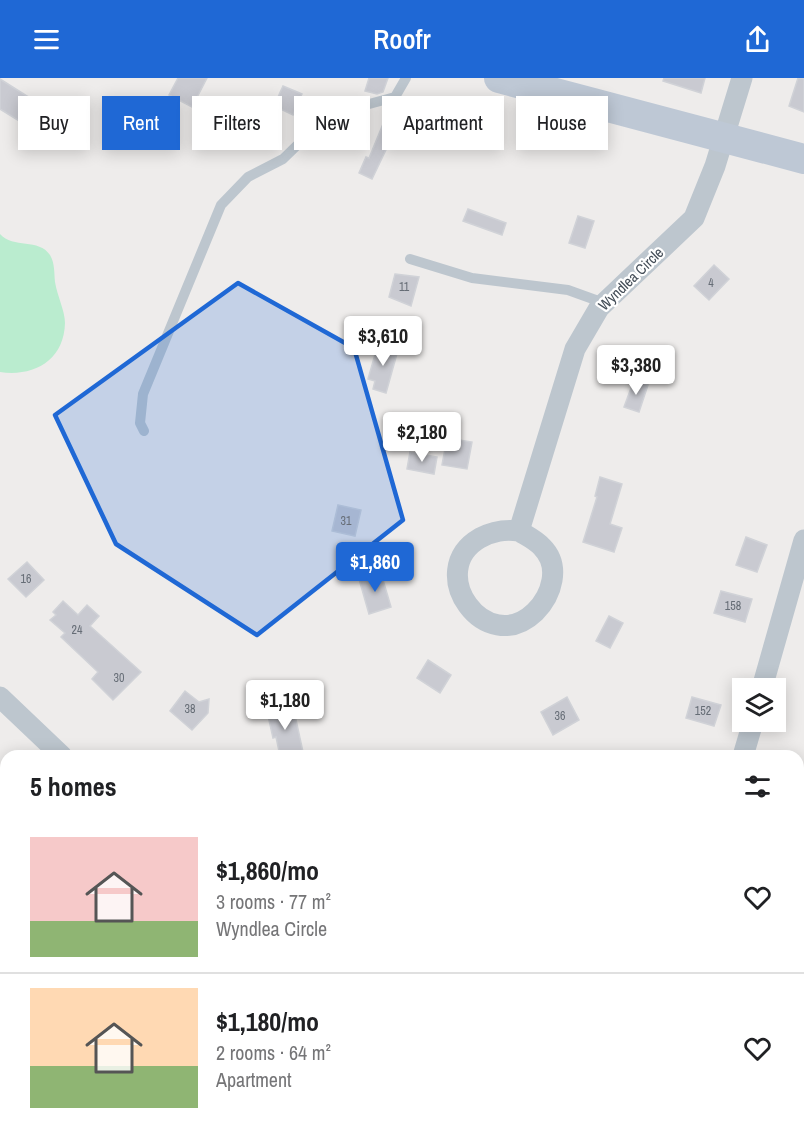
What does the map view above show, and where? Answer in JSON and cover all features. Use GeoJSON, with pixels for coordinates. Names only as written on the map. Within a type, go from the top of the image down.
{"type":"FeatureCollection","features":[{"type":"Feature","properties":{"kind":"main road"},"geometry":{"type":"LineString","coordinates":[[499,78],[804,159]]}},
{"type":"Feature","properties":{"kind":"street","name":"Wyndlea Circle"},"geometry":{"type":"LineString","coordinates":[[519,531],[575,349],[604,304],[694,218],[724,138],[742,78]]}},
{"type":"Feature","properties":{"kind":"street"},"geometry":{"type":"LineString","coordinates":[[492,531],[519,531],[541,545],[549,556],[553,580],[548,597],[533,614],[509,625],[489,624],[472,614],[463,597],[458,582],[459,560],[471,544],[492,531]]}},
{"type":"Feature","properties":{"kind":"street"},"geometry":{"type":"LineString","coordinates":[[765,678],[804,540]]}},
{"type":"Feature","properties":{"kind":"street"},"geometry":{"type":"LineString","coordinates":[[0,697],[56,750]]}},
{"type":"Feature","properties":{"kind":"street"},"geometry":{"type":"LineString","coordinates":[[745,750],[750,732]]}},
{"type":"Feature","properties":{"kind":"lane"},"geometry":{"type":"LineString","coordinates":[[144,431],[140,423],[144,394],[221,205],[248,177],[283,159],[320,123],[347,110],[392,98],[399,93],[406,78]]}},
{"type":"Feature","properties":{"kind":"lane"},"geometry":{"type":"LineString","coordinates":[[410,259],[472,278],[568,290],[604,304]]}},
{"type":"Feature","properties":{"kind":"highlighted area"},"geometry":{"type":"Polygon","coordinates":[[[238,283],[354,348],[403,520],[257,635],[116,544],[55,415],[238,283]]]}},
{"type":"Feature","properties":{"kind":"green space"},"geometry":{"type":"Polygon","coordinates":[[[0,234],[5,239],[39,247],[50,255],[65,318],[63,336],[53,357],[35,369],[24,372],[0,372],[0,234]]]}},
{"type":"Feature","properties":{"kind":"building"},"geometry":{"type":"Polygon","coordinates":[[[178,78],[207,78],[198,96],[192,96],[192,107],[180,101],[180,96],[169,95],[178,78]]]}},
{"type":"Feature","properties":{"kind":"building"},"geometry":{"type":"Polygon","coordinates":[[[369,78],[388,78],[383,92],[377,94],[365,91],[369,78]]]}},
{"type":"Feature","properties":{"kind":"building"},"geometry":{"type":"Polygon","coordinates":[[[664,78],[705,78],[701,93],[663,81],[664,78]]]}},
{"type":"Feature","properties":{"kind":"building"},"geometry":{"type":"Polygon","coordinates":[[[798,78],[804,78],[804,112],[789,106],[798,78]]]}},
{"type":"Feature","properties":{"kind":"building"},"geometry":{"type":"Polygon","coordinates":[[[0,79],[27,96],[18,96],[18,120],[0,109],[0,79]]]}},
{"type":"Feature","properties":{"kind":"building"},"geometry":{"type":"Polygon","coordinates":[[[283,86],[302,94],[294,96],[293,115],[282,110],[282,96],[278,96],[283,86]]]}},
{"type":"Feature","properties":{"kind":"building"},"geometry":{"type":"Polygon","coordinates":[[[382,126],[382,150],[386,150],[372,179],[359,173],[366,157],[369,158],[382,126]]]}},
{"type":"Feature","properties":{"kind":"building"},"geometry":{"type":"Polygon","coordinates":[[[468,209],[506,223],[502,235],[463,221],[468,209]]]}},
{"type":"Feature","properties":{"kind":"building"},"geometry":{"type":"Polygon","coordinates":[[[578,216],[594,221],[585,248],[569,243],[578,216]]]}},
{"type":"Feature","properties":{"kind":"building"},"geometry":{"type":"Polygon","coordinates":[[[714,265],[729,279],[709,300],[694,286],[714,265]]]}},
{"type":"Feature","properties":{"kind":"building"},"geometry":{"type":"Polygon","coordinates":[[[395,274],[419,277],[411,306],[389,297],[395,274]]]}},
{"type":"Feature","properties":{"kind":"building"},"geometry":{"type":"Polygon","coordinates":[[[378,344],[398,350],[386,393],[373,389],[375,381],[368,379],[378,344]]]}},
{"type":"Feature","properties":{"kind":"building"},"geometry":{"type":"Polygon","coordinates":[[[634,380],[648,385],[639,412],[624,407],[634,380]]]}},
{"type":"Feature","properties":{"kind":"building"},"geometry":{"type":"Polygon","coordinates":[[[447,438],[472,442],[467,469],[442,465],[447,438]]]}},
{"type":"Feature","properties":{"kind":"building"},"geometry":{"type":"Polygon","coordinates":[[[410,452],[437,457],[434,474],[407,469],[410,452]]]}},
{"type":"Feature","properties":{"kind":"building"},"geometry":{"type":"Polygon","coordinates":[[[600,477],[622,484],[610,524],[622,528],[614,552],[583,542],[597,497],[595,496],[600,477]]]}},
{"type":"Feature","properties":{"kind":"building"},"geometry":{"type":"Polygon","coordinates":[[[338,505],[361,510],[355,536],[332,531],[338,505]]]}},
{"type":"Feature","properties":{"kind":"building"},"geometry":{"type":"Polygon","coordinates":[[[746,537],[767,545],[757,572],[736,565],[746,537]]]}},
{"type":"Feature","properties":{"kind":"building"},"geometry":{"type":"Polygon","coordinates":[[[27,562],[44,580],[26,597],[8,579],[27,562]]]}},
{"type":"Feature","properties":{"kind":"building"},"geometry":{"type":"Polygon","coordinates":[[[381,573],[391,607],[369,614],[359,579],[381,573]]]}},
{"type":"Feature","properties":{"kind":"building"},"geometry":{"type":"Polygon","coordinates":[[[721,591],[752,599],[745,622],[714,613],[721,591]]]}},
{"type":"Feature","properties":{"kind":"building"},"geometry":{"type":"Polygon","coordinates":[[[63,601],[78,615],[87,605],[99,616],[90,626],[141,672],[113,700],[92,679],[98,672],[61,637],[65,633],[50,620],[56,615],[53,612],[63,601]]]}},
{"type":"Feature","properties":{"kind":"building"},"geometry":{"type":"Polygon","coordinates":[[[609,616],[623,623],[610,648],[596,641],[609,616]]]}},
{"type":"Feature","properties":{"kind":"building"},"geometry":{"type":"Polygon","coordinates":[[[428,660],[451,675],[440,693],[417,678],[428,660]]]}},
{"type":"Feature","properties":{"kind":"building"},"geometry":{"type":"Polygon","coordinates":[[[185,691],[199,702],[209,699],[208,713],[192,730],[170,711],[185,691]]]}},
{"type":"Feature","properties":{"kind":"building"},"geometry":{"type":"Polygon","coordinates":[[[567,697],[579,720],[553,735],[541,712],[567,697]]]}},
{"type":"Feature","properties":{"kind":"building"},"geometry":{"type":"Polygon","coordinates":[[[692,697],[721,705],[714,726],[686,718],[692,697]]]}},
{"type":"Feature","properties":{"kind":"building"},"geometry":{"type":"Polygon","coordinates":[[[293,706],[303,750],[279,750],[276,737],[273,738],[267,711],[293,706]]]}}]}
